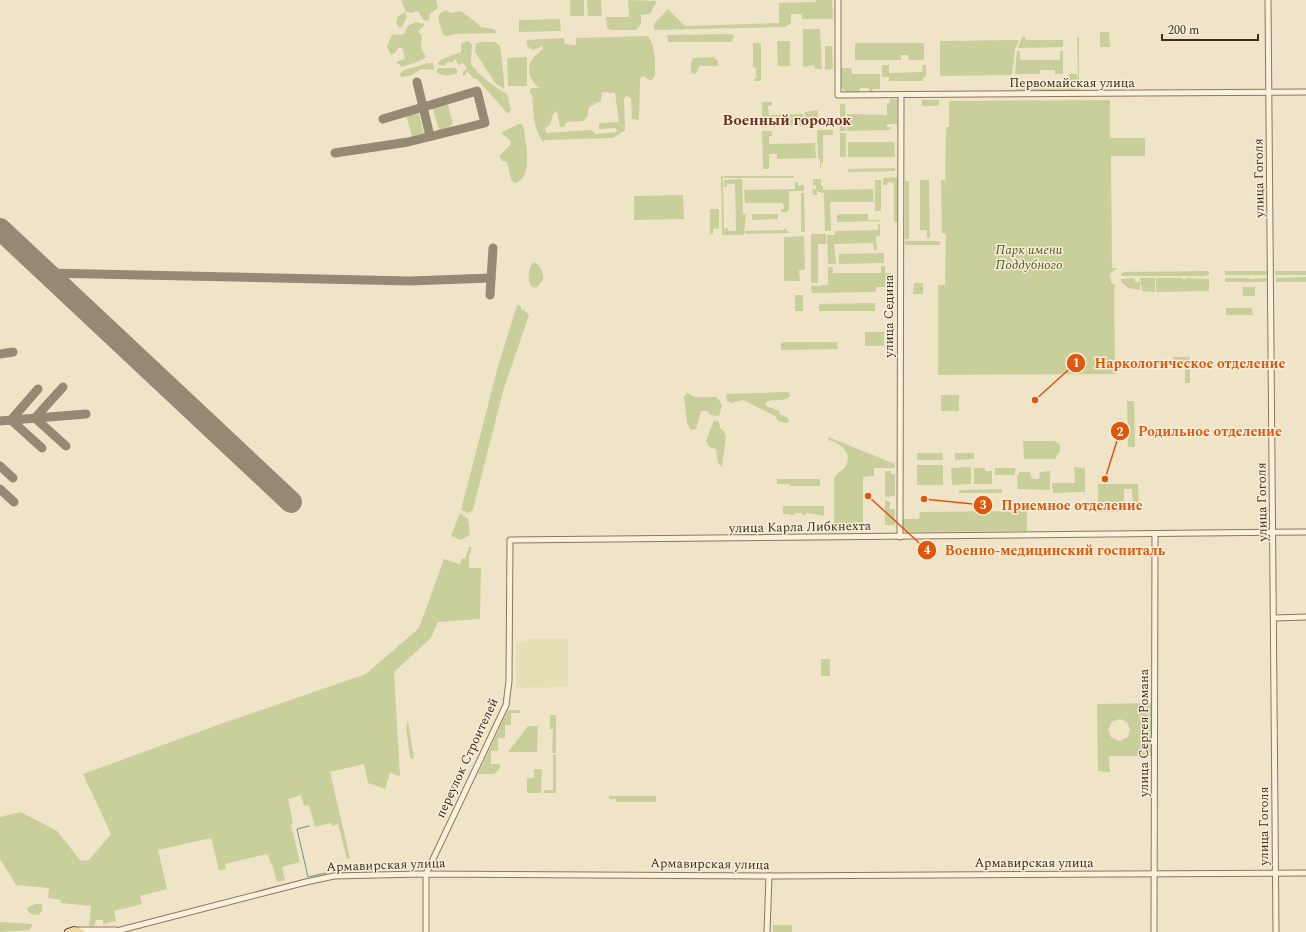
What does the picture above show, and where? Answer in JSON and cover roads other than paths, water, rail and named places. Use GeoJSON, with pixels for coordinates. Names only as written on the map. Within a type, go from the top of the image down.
{"type":"FeatureCollection","features":[{"type":"Feature","properties":{"kind":"main road"},"geometry":{"type":"LineString","coordinates":[[68,932],[78,931]]}},
{"type":"Feature","properties":{"kind":"street","name":"Первомайская улица"},"geometry":{"type":"LineString","coordinates":[[838,0],[838,95],[1306,92]]}},
{"type":"Feature","properties":{"kind":"street","name":"улица Гоголя"},"geometry":{"type":"LineString","coordinates":[[1268,0],[1276,932]]}},
{"type":"Feature","properties":{"kind":"street","name":"улица Седина"},"geometry":{"type":"LineString","coordinates":[[900,95],[900,537]]}},
{"type":"Feature","properties":{"kind":"street","name":"улица Карла Либкнехта"},"geometry":{"type":"LineString","coordinates":[[510,540],[1306,532]]}},
{"type":"Feature","properties":{"kind":"street","name":"улица Сергея Романа"},"geometry":{"type":"LineString","coordinates":[[1154,932],[1155,534]]}},
{"type":"Feature","properties":{"kind":"street","name":"переулок Строителей"},"geometry":{"type":"LineString","coordinates":[[426,932],[426,874],[505,708],[509,681],[510,540]]}},
{"type":"Feature","properties":{"kind":"street"},"geometry":{"type":"LineString","coordinates":[[1274,618],[1306,617]]}},
{"type":"Feature","properties":{"kind":"street","name":"Армавирская улица"},"geometry":{"type":"LineString","coordinates":[[113,932],[330,877],[426,874],[769,876],[1306,873]]}},
{"type":"Feature","properties":{"kind":"street"},"geometry":{"type":"LineString","coordinates":[[767,932],[769,876]]}},
{"type":"Feature","properties":{"kind":"street","name":"Армавирская улица"},"geometry":{"type":"LineString","coordinates":[[78,931],[121,929]]}},
{"type":"Feature","properties":{"kind":"waterway"},"geometry":{"type":"LineString","coordinates":[[309,826],[297,829],[308,877],[326,873]]}},
{"type":"Feature","properties":{"kind":"place","name":"Наркологическое отделение"},"geometry":{"type":"Point","coordinates":[1035,400]}},
{"type":"Feature","properties":{"kind":"place","name":"Родильное отделение"},"geometry":{"type":"Point","coordinates":[1105,479]}},
{"type":"Feature","properties":{"kind":"place","name":"Военно-медицинский госпиталь"},"geometry":{"type":"Point","coordinates":[868,496]}},
{"type":"Feature","properties":{"kind":"place","name":"Приемное отделение"},"geometry":{"type":"Point","coordinates":[924,499]}},
{"type":"Feature","properties":{"kind":"district","name":"Военный городок"},"geometry":{"type":"Point","coordinates":[787,120]}},
{"type":"Feature","properties":{"kind":"park label","name":"Парк имени Поддубного"},"geometry":{"type":"Point","coordinates":[1029,258]}}]}
